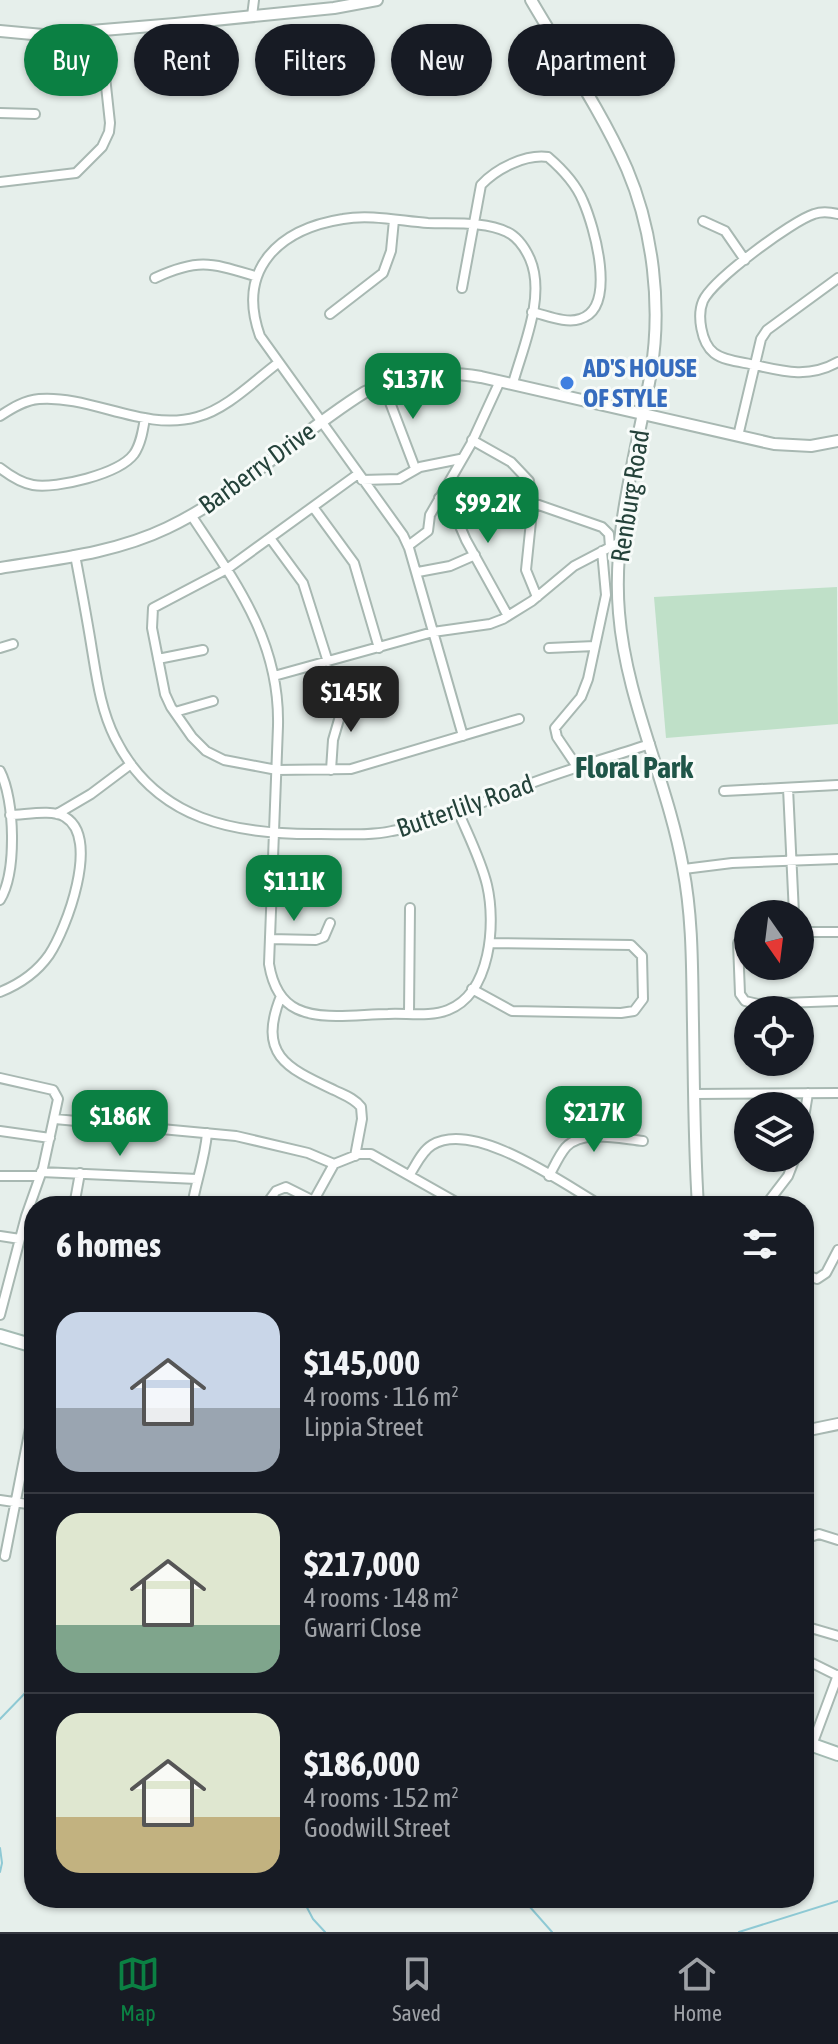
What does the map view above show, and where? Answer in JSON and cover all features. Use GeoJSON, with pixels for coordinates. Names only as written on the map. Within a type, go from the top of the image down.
{"type":"FeatureCollection","features":[{"type":"Feature","properties":{"kind":"main road"},"geometry":{"type":"LineString","coordinates":[[0,1336],[24,1343]]}},
{"type":"Feature","properties":{"kind":"main road"},"geometry":{"type":"LineString","coordinates":[[814,1746],[838,1754]]}},
{"type":"Feature","properties":{"kind":"street"},"geometry":{"type":"LineString","coordinates":[[252,16],[254,0]]}},
{"type":"Feature","properties":{"kind":"street"},"geometry":{"type":"LineString","coordinates":[[118,28],[334,8],[377,0]]}},
{"type":"Feature","properties":{"kind":"street","name":"Renburg Road"},"geometry":{"type":"LineString","coordinates":[[531,0],[615,144],[628,172],[647,235],[654,285],[652,367],[610,547],[629,678],[670,811],[684,869],[692,972],[698,1196]]}},
{"type":"Feature","properties":{"kind":"street"},"geometry":{"type":"LineString","coordinates":[[0,31],[24,33]]}},
{"type":"Feature","properties":{"kind":"street"},"geometry":{"type":"LineString","coordinates":[[0,182],[69,176],[82,170],[102,147],[109,132],[107,96]]}},
{"type":"Feature","properties":{"kind":"street"},"geometry":{"type":"LineString","coordinates":[[0,113],[35,114]]}},
{"type":"Feature","properties":{"kind":"street"},"geometry":{"type":"LineString","coordinates":[[462,288],[481,185],[497,172],[527,158],[548,157],[577,191],[593,231],[601,278],[599,302],[594,310],[579,320],[532,312]]}},
{"type":"Feature","properties":{"kind":"street"},"geometry":{"type":"LineString","coordinates":[[838,214],[822,212],[808,217],[721,279],[704,301],[702,331],[714,353],[754,364],[812,373],[838,362]]}},
{"type":"Feature","properties":{"kind":"street"},"geometry":{"type":"LineString","coordinates":[[463,736],[408,546],[260,336],[255,323],[255,276],[273,249],[303,231],[344,218],[474,226],[507,232],[521,243],[534,272],[535,291],[513,383]]}},
{"type":"Feature","properties":{"kind":"street"},"geometry":{"type":"LineString","coordinates":[[330,314],[383,273],[391,251],[394,220]]}},
{"type":"Feature","properties":{"kind":"street"},"geometry":{"type":"LineString","coordinates":[[703,221],[725,231],[745,260]]}},
{"type":"Feature","properties":{"kind":"street"},"geometry":{"type":"LineString","coordinates":[[155,278],[175,268],[202,263],[255,276]]}},
{"type":"Feature","properties":{"kind":"street"},"geometry":{"type":"LineString","coordinates":[[738,436],[761,339],[767,330],[838,278]]}},
{"type":"Feature","properties":{"kind":"street"},"geometry":{"type":"LineString","coordinates":[[0,416],[11,408],[38,399],[59,400],[145,418],[185,420],[218,408],[278,363]]}},
{"type":"Feature","properties":{"kind":"street","name":"Barberry Drive"},"geometry":{"type":"LineString","coordinates":[[0,568],[111,548],[146,537],[191,515],[365,392],[403,377],[436,372],[463,374],[738,436],[796,446],[838,441]]}},
{"type":"Feature","properties":{"kind":"street"},"geometry":{"type":"LineString","coordinates":[[408,546],[427,533],[430,515],[472,440],[500,381]]}},
{"type":"Feature","properties":{"kind":"street"},"geometry":{"type":"LineString","coordinates":[[383,384],[415,468]]}},
{"type":"Feature","properties":{"kind":"street"},"geometry":{"type":"LineString","coordinates":[[0,468],[37,485],[94,477],[111,471],[134,454],[145,418]]}},
{"type":"Feature","properties":{"kind":"street"},"geometry":{"type":"LineString","coordinates":[[472,440],[511,462],[521,471],[533,492],[526,570],[537,597]]}},
{"type":"Feature","properties":{"kind":"street"},"geometry":{"type":"LineString","coordinates":[[460,459],[415,468],[399,479],[360,477],[227,569],[153,608],[152,628],[165,694],[192,737],[206,751],[232,763],[277,770],[331,770],[369,764],[519,719]]}},
{"type":"Feature","properties":{"kind":"street"},"geometry":{"type":"LineString","coordinates":[[439,498],[453,510],[508,616]]}},
{"type":"Feature","properties":{"kind":"street"},"geometry":{"type":"LineString","coordinates":[[533,503],[588,520],[609,534],[606,595],[584,691],[555,728],[557,737],[578,768]]}},
{"type":"Feature","properties":{"kind":"street"},"geometry":{"type":"LineString","coordinates":[[313,507],[354,563],[379,648]]}},
{"type":"Feature","properties":{"kind":"street"},"geometry":{"type":"LineString","coordinates":[[191,515],[254,612],[279,702],[270,939],[271,976],[281,996],[296,1009],[307,1013],[446,1011],[462,1002],[486,961],[490,943],[488,888],[458,811]]}},
{"type":"Feature","properties":{"kind":"street"},"geometry":{"type":"LineString","coordinates":[[270,538],[303,583],[328,662]]}},
{"type":"Feature","properties":{"kind":"street"},"geometry":{"type":"LineString","coordinates":[[274,676],[433,632],[490,624],[537,597],[574,566],[610,547]]}},
{"type":"Feature","properties":{"kind":"street","name":"Butterlily Road"},"geometry":{"type":"LineString","coordinates":[[75,555],[101,701],[115,739],[148,783],[173,804],[195,816],[247,831],[370,834],[412,827],[650,744]]}},
{"type":"Feature","properties":{"kind":"street"},"geometry":{"type":"LineString","coordinates":[[418,572],[450,566],[475,555]]}},
{"type":"Feature","properties":{"kind":"street"},"geometry":{"type":"LineString","coordinates":[[0,648],[13,644]]}},
{"type":"Feature","properties":{"kind":"street"},"geometry":{"type":"LineString","coordinates":[[549,648],[595,646]]}},
{"type":"Feature","properties":{"kind":"street"},"geometry":{"type":"LineString","coordinates":[[158,659],[203,650]]}},
{"type":"Feature","properties":{"kind":"street"},"geometry":{"type":"LineString","coordinates":[[175,712],[213,701]]}},
{"type":"Feature","properties":{"kind":"street"},"geometry":{"type":"LineString","coordinates":[[331,770],[335,729],[340,716],[378,702]]}},
{"type":"Feature","properties":{"kind":"street"},"geometry":{"type":"LineString","coordinates":[[10,815],[57,814],[91,794],[131,764]]}},
{"type":"Feature","properties":{"kind":"street"},"geometry":{"type":"LineString","coordinates":[[0,771],[6,786],[10,815],[10,868],[0,900]]}},
{"type":"Feature","properties":{"kind":"street"},"geometry":{"type":"LineString","coordinates":[[724,791],[837,785]]}},
{"type":"Feature","properties":{"kind":"street"},"geometry":{"type":"LineString","coordinates":[[788,788],[793,900]]}},
{"type":"Feature","properties":{"kind":"street"},"geometry":{"type":"LineString","coordinates":[[0,992],[29,976],[47,957],[73,906],[80,843],[71,822],[57,814]]}},
{"type":"Feature","properties":{"kind":"street"},"geometry":{"type":"LineString","coordinates":[[684,869],[838,859]]}},
{"type":"Feature","properties":{"kind":"street"},"geometry":{"type":"LineString","coordinates":[[409,1013],[410,908]]}},
{"type":"Feature","properties":{"kind":"street"},"geometry":{"type":"LineString","coordinates":[[270,939],[316,940],[324,937],[330,923]]}},
{"type":"Feature","properties":{"kind":"street"},"geometry":{"type":"LineString","coordinates":[[814,932],[838,932]]}},
{"type":"Feature","properties":{"kind":"street"},"geometry":{"type":"LineString","coordinates":[[472,989],[503,1008],[521,1012],[621,1013],[634,1011],[643,999],[642,956],[631,945],[490,943]]}},
{"type":"Feature","properties":{"kind":"street"},"geometry":{"type":"LineString","coordinates":[[739,980],[740,994],[745,1001],[758,1004],[838,1001]]}},
{"type":"Feature","properties":{"kind":"street"},"geometry":{"type":"LineString","coordinates":[[281,996],[275,1009],[272,1035],[277,1050],[293,1071],[352,1099],[361,1107],[362,1119],[355,1156]]}},
{"type":"Feature","properties":{"kind":"street"},"geometry":{"type":"LineString","coordinates":[[0,1078],[56,1092],[55,1119],[34,1196]]}},
{"type":"Feature","properties":{"kind":"street"},"geometry":{"type":"LineString","coordinates":[[814,1093],[838,1093]]}},
{"type":"Feature","properties":{"kind":"street"},"geometry":{"type":"LineString","coordinates":[[694,1094],[734,1094]]}},
{"type":"Feature","properties":{"kind":"street"},"geometry":{"type":"LineString","coordinates":[[55,1119],[263,1141],[308,1153],[334,1164]]}},
{"type":"Feature","properties":{"kind":"street"},"geometry":{"type":"LineString","coordinates":[[0,1131],[50,1138]]}},
{"type":"Feature","properties":{"kind":"street"},"geometry":{"type":"LineString","coordinates":[[194,1196],[205,1160],[207,1133]]}},
{"type":"Feature","properties":{"kind":"street"},"geometry":{"type":"LineString","coordinates":[[549,1176],[565,1147],[577,1140],[605,1137],[643,1141]]}},
{"type":"Feature","properties":{"kind":"street"},"geometry":{"type":"LineString","coordinates":[[410,1174],[428,1148],[443,1141],[460,1141],[498,1147],[584,1196]]}},
{"type":"Feature","properties":{"kind":"street"},"geometry":{"type":"LineString","coordinates":[[316,1196],[334,1164],[355,1156],[375,1155],[446,1196]]}},
{"type":"Feature","properties":{"kind":"street"},"geometry":{"type":"LineString","coordinates":[[773,1196],[790,1172]]}},
{"type":"Feature","properties":{"kind":"street"},"geometry":{"type":"LineString","coordinates":[[0,1176],[80,1173],[197,1179]]}},
{"type":"Feature","properties":{"kind":"street"},"geometry":{"type":"LineString","coordinates":[[76,1196],[80,1173]]}},
{"type":"Feature","properties":{"kind":"street"},"geometry":{"type":"LineString","coordinates":[[272,1196],[281,1188],[293,1189],[306,1196]]}},
{"type":"Feature","properties":{"kind":"street"},"geometry":{"type":"LineString","coordinates":[[0,1315],[24,1227]]}},
{"type":"Feature","properties":{"kind":"street"},"geometry":{"type":"LineString","coordinates":[[0,1236],[20,1239]]}},
{"type":"Feature","properties":{"kind":"street"},"geometry":{"type":"LineString","coordinates":[[814,1278],[823,1276],[838,1250]]}},
{"type":"Feature","properties":{"kind":"street"},"geometry":{"type":"LineString","coordinates":[[0,1274],[11,1275]]}},
{"type":"Feature","properties":{"kind":"street"},"geometry":{"type":"LineString","coordinates":[[814,1429],[838,1424]]}},
{"type":"Feature","properties":{"kind":"street"},"geometry":{"type":"LineString","coordinates":[[5,1556],[24,1460]]}},
{"type":"Feature","properties":{"kind":"street"},"geometry":{"type":"LineString","coordinates":[[0,1500],[24,1503]]}},
{"type":"Feature","properties":{"kind":"street"},"geometry":{"type":"LineString","coordinates":[[814,1536],[819,1534],[838,1540]]}},
{"type":"Feature","properties":{"kind":"street"},"geometry":{"type":"LineString","coordinates":[[814,1629],[838,1636]]}},
{"type":"Feature","properties":{"kind":"street"},"geometry":{"type":"LineString","coordinates":[[814,1664],[838,1676],[814,1730]]}},
{"type":"Feature","properties":{"kind":"green space"},"geometry":{"type":"Polygon","coordinates":[[[837,587],[838,724],[666,738],[654,597],[837,587]]]}},
{"type":"Feature","properties":{"kind":"waterway"},"geometry":{"type":"LineString","coordinates":[[0,1719],[24,1694]]}},
{"type":"Feature","properties":{"kind":"waterway"},"geometry":{"type":"LineString","coordinates":[[0,1848],[0,1872]]}},
{"type":"Feature","properties":{"kind":"waterway"},"geometry":{"type":"LineString","coordinates":[[739,1932],[838,1901]]}},
{"type":"Feature","properties":{"kind":"waterway"},"geometry":{"type":"LineString","coordinates":[[307,1908],[325,1932]]}},
{"type":"Feature","properties":{"kind":"waterway"},"geometry":{"type":"LineString","coordinates":[[531,1908],[552,1932]]}},
{"type":"Feature","properties":{"kind":"place","name":"AD'S HOUSE OF STYLE"},"geometry":{"type":"Point","coordinates":[567,383]}},
{"type":"Feature","properties":{"kind":"district","name":"Floral Park"},"geometry":{"type":"Point","coordinates":[634,768]}}]}
